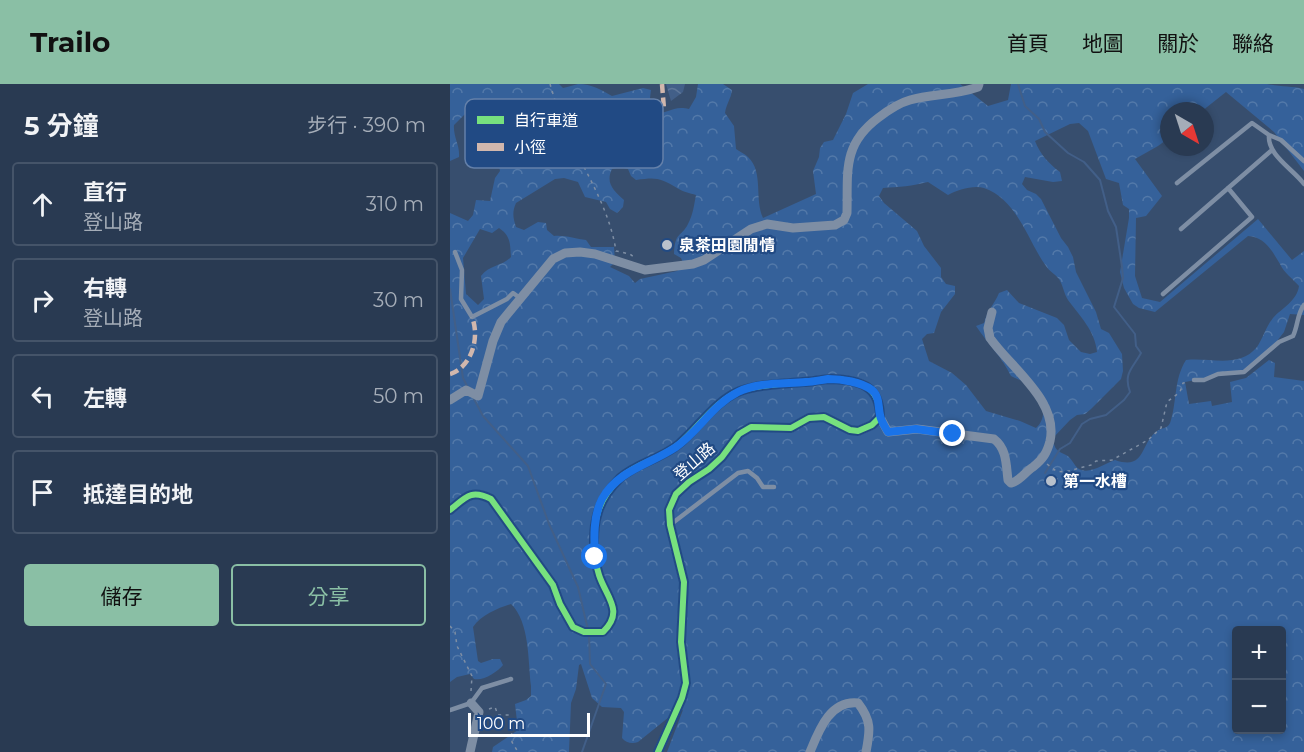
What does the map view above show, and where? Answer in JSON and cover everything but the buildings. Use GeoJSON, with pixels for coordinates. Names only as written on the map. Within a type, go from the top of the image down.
{"type":"FeatureCollection","features":[{"type":"Feature","properties":{"kind":"street"},"geometry":{"type":"LineString","coordinates":[[450,400],[466,390],[478,396],[492,341],[501,322],[553,259],[565,253],[595,254],[645,270],[693,264],[704,260],[751,229],[767,224],[793,228],[835,225],[844,220],[847,213],[849,162],[853,144],[865,128],[884,113],[908,100],[965,92],[978,87],[979,84]]}},
{"type":"Feature","properties":{"kind":"street"},"geometry":{"type":"LineString","coordinates":[[880,417],[888,432],[916,429],[994,439],[1000,444],[1005,454],[1008,480],[1011,483],[1016,482],[1041,461],[1046,455],[1051,420],[1044,402],[990,338],[988,328],[992,312]]}},
{"type":"Feature","properties":{"kind":"street","name":"登山路"},"geometry":{"type":"LineString","coordinates":[[450,510],[469,494],[480,494],[491,499],[553,585],[567,619],[573,627],[588,632],[603,632],[613,617],[611,599],[599,576],[595,557],[594,533],[597,513],[602,499],[630,470],[678,446],[705,417],[738,392],[760,386],[829,379],[857,383],[875,392],[880,405],[880,417],[872,425],[858,431],[850,430],[824,417],[809,418],[791,428],[752,427],[739,434],[709,470],[689,482],[676,494],[669,510],[670,525],[684,582],[681,642],[686,683],[682,698],[658,752]]}},
{"type":"Feature","properties":{"kind":"street"},"geometry":{"type":"LineString","coordinates":[[810,752],[824,723],[836,708],[847,702],[858,703],[867,715],[870,730],[866,752]]}},
{"type":"Feature","properties":{"kind":"street"},"geometry":{"type":"LineString","coordinates":[[470,752],[479,712],[471,703]]}},
{"type":"Feature","properties":{"kind":"lane"},"geometry":{"type":"LineString","coordinates":[[1177,183],[1252,123],[1281,140],[1304,161]]}},
{"type":"Feature","properties":{"kind":"lane"},"geometry":{"type":"LineString","coordinates":[[1269,135],[1269,145],[1272,150],[1304,184]]}},
{"type":"Feature","properties":{"kind":"lane"},"geometry":{"type":"LineString","coordinates":[[1181,229],[1272,150]]}},
{"type":"Feature","properties":{"kind":"lane"},"geometry":{"type":"LineString","coordinates":[[1163,294],[1252,217],[1228,188]]}},
{"type":"Feature","properties":{"kind":"lane"},"geometry":{"type":"LineString","coordinates":[[455,252],[462,270],[461,299],[471,317],[496,306],[513,292],[520,298]]}},
{"type":"Feature","properties":{"kind":"lane"},"geometry":{"type":"LineString","coordinates":[[1194,380],[1204,380],[1218,374],[1244,372],[1278,342],[1293,336],[1300,310],[1304,305]]}},
{"type":"Feature","properties":{"kind":"lane"},"geometry":{"type":"LineString","coordinates":[[670,525],[738,473],[748,471],[763,487],[774,487]]}},
{"type":"Feature","properties":{"kind":"lane"},"geometry":{"type":"LineString","coordinates":[[450,710],[471,703],[482,688],[511,679]]}},
{"type":"Feature","properties":{"kind":"path"},"geometry":{"type":"LineString","coordinates":[[550,84],[555,99]]}},
{"type":"Feature","properties":{"kind":"path"},"geometry":{"type":"LineString","coordinates":[[586,168],[610,223],[616,251],[634,255],[636,259]]}},
{"type":"Feature","properties":{"kind":"path"},"geometry":{"type":"LineString","coordinates":[[1041,461],[1056,471],[1065,472],[1091,465],[1096,461],[1112,460],[1159,432],[1167,402],[1180,392],[1183,383],[1194,380]]}},
{"type":"Feature","properties":{"kind":"path"},"geometry":{"type":"LineString","coordinates":[[450,626],[455,632],[457,646],[472,676],[471,703]]}},
{"type":"Feature","properties":{"kind":"path"},"geometry":{"type":"LineString","coordinates":[[479,712],[495,707],[498,715],[511,717],[512,742],[518,752]]}},
{"type":"Feature","properties":{"kind":"green space"},"geometry":{"type":"Polygon","coordinates":[[[450,84],[559,84],[563,88],[583,84],[612,96],[643,88],[651,90],[650,99],[465,99],[465,114],[454,125],[459,157],[450,161],[450,84]]]}},
{"type":"Feature","properties":{"kind":"green space"},"geometry":{"type":"Polygon","coordinates":[[[698,84],[723,84],[732,90],[725,113],[734,126],[736,149],[748,157],[756,170],[760,211],[763,218],[816,194],[813,171],[820,148],[824,142],[833,140],[853,93],[868,84],[960,84],[988,106],[1008,100],[1011,84],[1267,84],[1304,89],[1304,171],[1274,132],[1226,92],[1213,102],[1160,102],[1160,145],[1135,159],[1162,196],[1146,216],[1136,218],[1135,276],[1142,298],[1160,302],[1258,219],[1292,260],[1304,251],[1304,315],[1290,314],[1284,332],[1270,350],[1243,371],[1185,382],[1189,404],[1211,401],[1212,406],[1232,402],[1230,382],[1246,378],[1269,360],[1275,363],[1274,377],[1304,381],[1304,752],[667,752],[683,710],[674,713],[638,742],[627,742],[622,738],[624,712],[621,708],[602,707],[592,698],[581,664],[571,703],[569,752],[492,752],[493,747],[518,730],[515,704],[531,696],[531,686],[525,632],[522,621],[511,604],[485,616],[473,627],[478,661],[481,663],[500,659],[503,665],[482,679],[474,679],[470,674],[457,677],[450,682],[450,213],[468,221],[473,215],[476,200],[490,201],[499,168],[616,168],[612,169],[610,174],[610,183],[624,200],[623,207],[617,213],[610,209],[606,202],[585,197],[578,182],[564,178],[555,179],[516,203],[513,215],[516,227],[524,230],[538,222],[546,223],[547,230],[554,236],[586,240],[591,247],[614,247],[615,262],[610,267],[629,276],[635,283],[640,279],[677,271],[684,265],[681,258],[674,254],[676,242],[690,221],[696,195],[658,179],[636,180],[628,169],[624,168],[663,168],[663,113],[679,108],[689,109],[696,97],[698,84]],[[1079,123],[1070,124],[1035,141],[1045,158],[1060,172],[1062,181],[1053,182],[1025,177],[1022,184],[1041,199],[1073,257],[1076,272],[1096,312],[1101,329],[1109,333],[1122,354],[1121,379],[1091,409],[1070,420],[1053,438],[1058,451],[1068,456],[1079,469],[1088,471],[1115,460],[1132,462],[1137,459],[1152,436],[1170,423],[1179,375],[1186,360],[1224,361],[1250,354],[1257,347],[1273,318],[1295,296],[1299,286],[1263,242],[1248,236],[1155,312],[1133,304],[1124,288],[1120,272],[1129,209],[1123,205],[1119,183],[1106,179],[1088,131],[1079,123]],[[928,182],[883,188],[879,196],[917,231],[924,246],[941,268],[941,277],[946,284],[955,286],[955,294],[941,312],[934,333],[927,334],[922,339],[929,361],[952,373],[966,385],[986,411],[1036,428],[1043,416],[1039,397],[1025,382],[1011,376],[976,326],[984,323],[999,293],[1007,290],[1019,303],[1057,318],[1064,325],[1069,340],[1081,352],[1090,354],[1097,352],[1096,344],[1082,318],[1068,300],[1059,279],[1039,256],[1014,211],[996,194],[984,188],[965,188],[948,195],[928,182]],[[499,228],[492,233],[480,229],[463,258],[466,294],[478,305],[484,299],[481,276],[511,257],[506,234],[499,228]]]}},
{"type":"Feature","properties":{"kind":"water"},"geometry":{"type":"Polygon","coordinates":[[[666,84],[685,84],[683,92],[671,101],[666,84]]]}},
{"type":"Feature","properties":{"kind":"waterway"},"geometry":{"type":"LineString","coordinates":[[1018,84],[1025,106],[1039,119],[1045,132],[1068,153],[1084,162],[1100,180],[1108,211],[1116,227],[1122,267],[1123,278],[1114,307],[1135,334],[1136,346],[1141,353],[1128,375],[1130,392],[1124,400],[1106,415],[1090,419],[1082,424],[1070,443],[1060,449],[1045,473]]}},
{"type":"Feature","properties":{"kind":"waterway"},"geometry":{"type":"LineString","coordinates":[[450,289],[463,378],[467,386]]}},
{"type":"Feature","properties":{"kind":"waterway"},"geometry":{"type":"LineString","coordinates":[[473,397],[483,416],[528,466],[549,524],[578,587],[588,630]]}},
{"type":"Feature","properties":{"kind":"waterway"},"geometry":{"type":"LineString","coordinates":[[582,752],[606,684],[590,664],[589,635]]}},
{"type":"Feature","properties":{"kind":"marked path"},"geometry":{"type":"LineString","coordinates":[[662,84],[664,109]]}},
{"type":"Feature","properties":{"kind":"marked path"},"geometry":{"type":"LineString","coordinates":[[450,374],[464,365],[469,358],[475,333],[472,317]]}},
{"type":"Feature","properties":{"kind":"cycle path"},"geometry":{"type":"LineString","coordinates":[[450,510],[469,496],[478,495],[491,499],[553,585],[560,604],[573,627],[584,632],[603,632],[613,617],[613,611],[597,568],[594,552],[595,527],[602,503],[620,478],[679,444],[723,401],[740,391],[763,386],[831,379],[859,383],[872,391],[879,406],[880,417],[872,425],[858,431],[850,430],[824,417],[809,418],[791,428],[751,427],[739,434],[722,457],[709,469],[676,494],[669,510],[670,525],[684,582],[681,642],[686,683],[682,698],[658,752]]}},
{"type":"Feature","properties":{"kind":"place","name":"泉茶田園閒情"},"geometry":{"type":"Point","coordinates":[667,245]}},
{"type":"Feature","properties":{"kind":"place","name":"第一水槽"},"geometry":{"type":"Point","coordinates":[1051,481]}},
{"type":"Feature","properties":{"kind":"route"},"geometry":{"type":"LineString","coordinates":[[595,557],[594,533],[602,499],[630,470],[678,446],[705,417],[738,392],[760,386],[829,379],[849,381],[866,386],[875,392],[880,405],[880,417],[888,432],[916,429],[953,434]]}}]}
